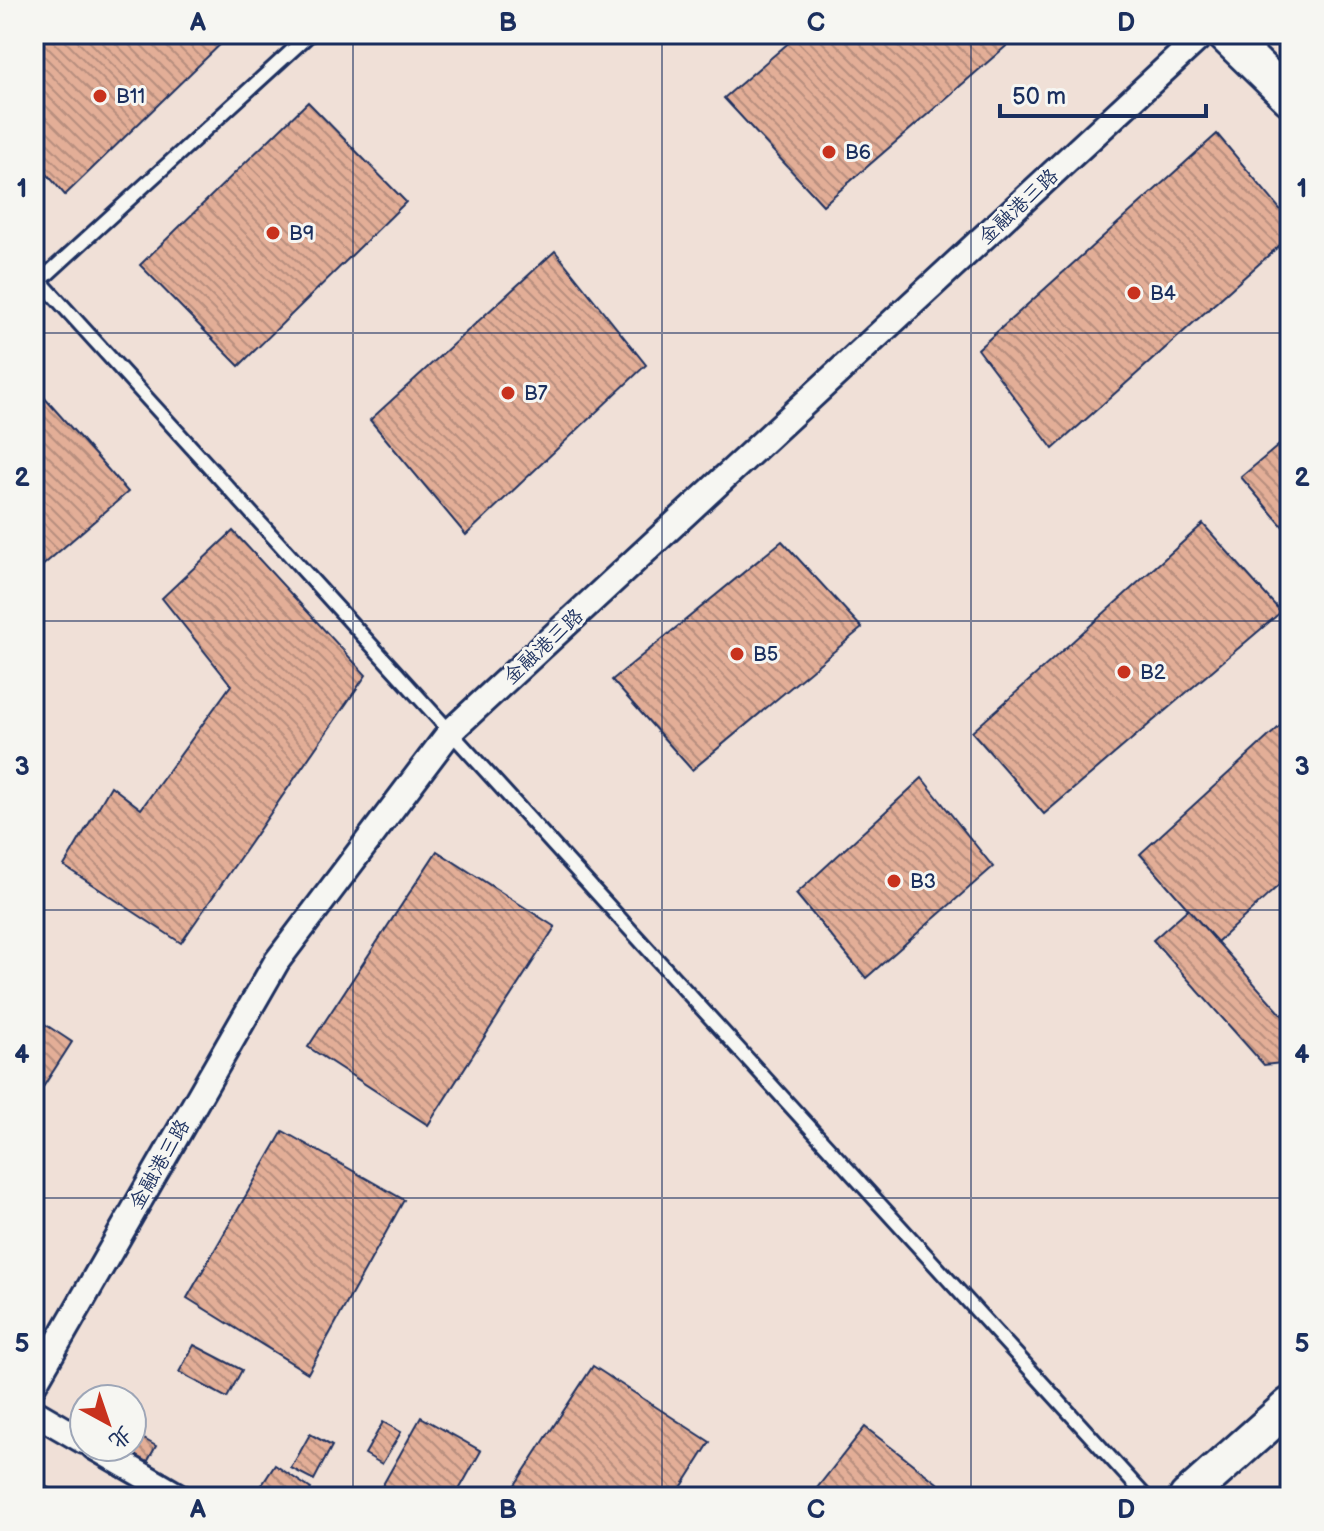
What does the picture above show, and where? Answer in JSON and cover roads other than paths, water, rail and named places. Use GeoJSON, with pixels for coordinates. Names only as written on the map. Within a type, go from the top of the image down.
{"type":"FeatureCollection","features":[{"type":"Feature","properties":{"kind":"street","name":"金融港三路"},"geometry":{"type":"LineString","coordinates":[[34,1384],[277,961],[450,732],[1203,34]]}},
{"type":"Feature","properties":{"kind":"street"},"geometry":{"type":"LineString","coordinates":[[1224,34],[1290,98]]}},
{"type":"Feature","properties":{"kind":"street"},"geometry":{"type":"LineString","coordinates":[[1187,1497],[1290,1405]]}},
{"type":"Feature","properties":{"kind":"street"},"geometry":{"type":"LineString","coordinates":[[34,1412],[68,1432]]}},
{"type":"Feature","properties":{"kind":"street"},"geometry":{"type":"LineString","coordinates":[[122,1463],[180,1497]]}},
{"type":"Feature","properties":{"kind":"lane"},"geometry":{"type":"LineString","coordinates":[[303,36],[37,278],[1146,1497]]}},
{"type":"Feature","properties":{"kind":"place","name":"B11"},"geometry":{"type":"Point","coordinates":[100,96]}},
{"type":"Feature","properties":{"kind":"place","name":"B6"},"geometry":{"type":"Point","coordinates":[829,152]}},
{"type":"Feature","properties":{"kind":"place","name":"B9"},"geometry":{"type":"Point","coordinates":[273,233]}},
{"type":"Feature","properties":{"kind":"place","name":"B4"},"geometry":{"type":"Point","coordinates":[1134,293]}},
{"type":"Feature","properties":{"kind":"place","name":"B7"},"geometry":{"type":"Point","coordinates":[508,393]}},
{"type":"Feature","properties":{"kind":"place","name":"B5"},"geometry":{"type":"Point","coordinates":[737,654]}},
{"type":"Feature","properties":{"kind":"place","name":"B2"},"geometry":{"type":"Point","coordinates":[1124,672]}},
{"type":"Feature","properties":{"kind":"place","name":"B3"},"geometry":{"type":"Point","coordinates":[894,881]}}]}
